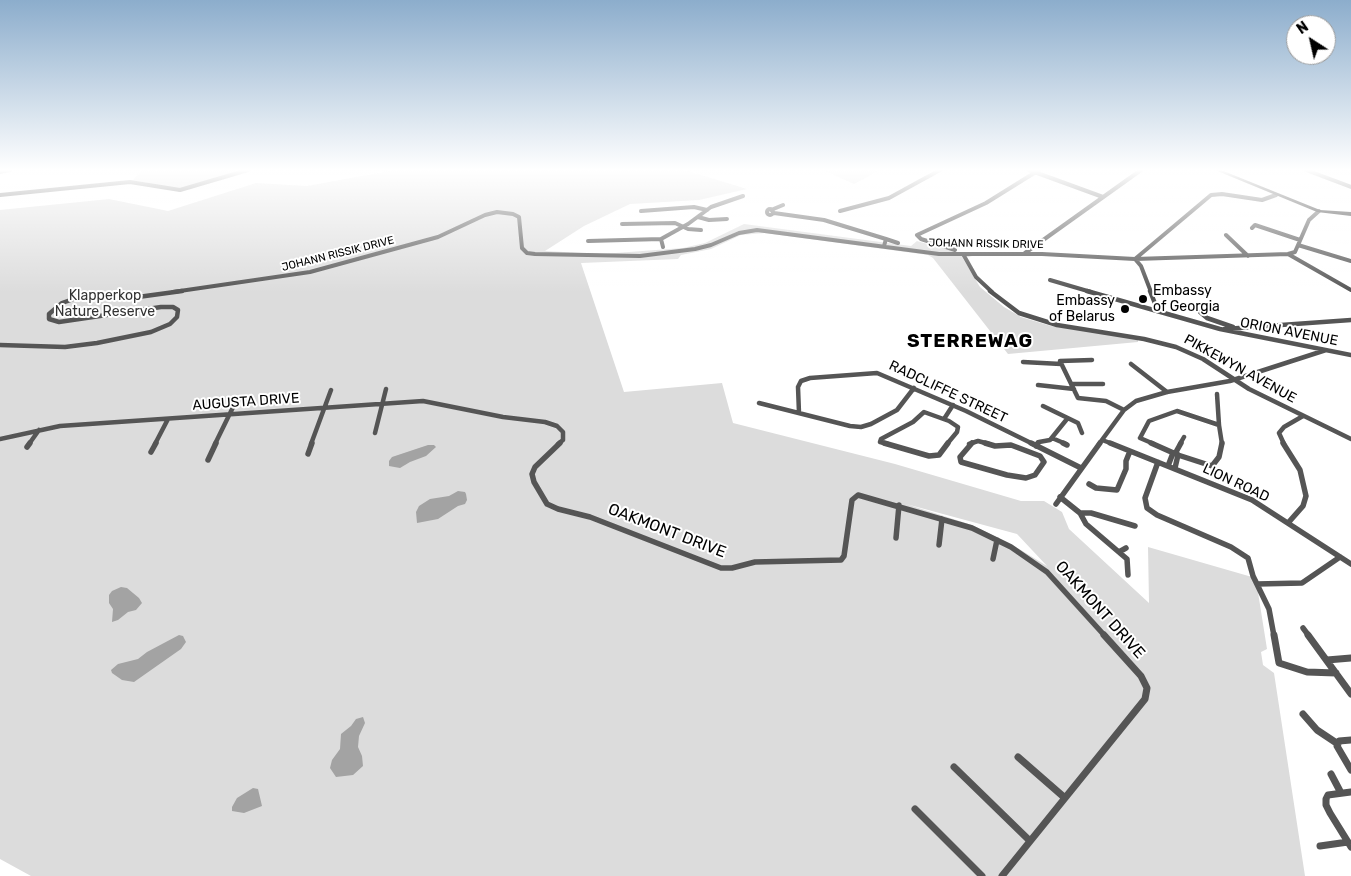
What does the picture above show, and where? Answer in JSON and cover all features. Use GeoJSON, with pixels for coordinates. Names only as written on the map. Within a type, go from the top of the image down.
{"type":"FeatureCollection","features":[{"type":"Feature","properties":{"kind":"main road"},"geometry":{"type":"LineString","coordinates":[[1319,211],[1351,214]]}},
{"type":"Feature","properties":{"kind":"street"},"geometry":{"type":"LineString","coordinates":[[588,241],[661,239],[684,227],[706,211]]}},
{"type":"Feature","properties":{"kind":"street"},"geometry":{"type":"LineString","coordinates":[[766,220],[768,214],[773,211],[824,220],[898,243]]}},
{"type":"Feature","properties":{"kind":"street"},"geometry":{"type":"LineString","coordinates":[[955,250],[921,239],[917,235],[969,211]]}},
{"type":"Feature","properties":{"kind":"street"},"geometry":{"type":"LineString","coordinates":[[1019,254],[1028,251],[1084,211]]}},
{"type":"Feature","properties":{"kind":"street"},"geometry":{"type":"LineString","coordinates":[[1158,311],[1141,266],[1135,259],[1192,211]]}},
{"type":"Feature","properties":{"kind":"street"},"geometry":{"type":"LineString","coordinates":[[1288,254],[1294,252],[1310,220],[1319,211]]}},
{"type":"Feature","properties":{"kind":"street","name":"JOHANN RISSIK DRIVE"},"geometry":{"type":"LineString","coordinates":[[0,345],[65,347],[97,343],[151,332],[172,322],[177,317],[178,310],[173,307],[161,307],[59,322],[49,319],[49,314],[57,305],[75,298],[138,297],[310,272],[438,237],[492,213],[507,212],[518,217],[522,248],[529,253],[619,257],[664,249],[703,247],[740,233],[757,230],[933,253],[1042,254],[1135,259],[1288,254]]}},
{"type":"Feature","properties":{"kind":"street"},"geometry":{"type":"LineString","coordinates":[[698,218],[709,220],[727,219]]}},
{"type":"Feature","properties":{"kind":"street"},"geometry":{"type":"LineString","coordinates":[[622,224],[673,223],[701,230]]}},
{"type":"Feature","properties":{"kind":"street"},"geometry":{"type":"LineString","coordinates":[[1252,228],[1255,225],[1351,261]]}},
{"type":"Feature","properties":{"kind":"street"},"geometry":{"type":"LineString","coordinates":[[1226,235],[1248,256]]}},
{"type":"Feature","properties":{"kind":"street"},"geometry":{"type":"LineString","coordinates":[[661,239],[664,249]]}},
{"type":"Feature","properties":{"kind":"street"},"geometry":{"type":"LineString","coordinates":[[884,246],[886,239]]}},
{"type":"Feature","properties":{"kind":"street"},"geometry":{"type":"LineString","coordinates":[[1040,243],[1042,254]]}},
{"type":"Feature","properties":{"kind":"street","name":"PIKKEWYN AVENUE"},"geometry":{"type":"LineString","coordinates":[[963,254],[976,277],[984,286],[1018,313],[1057,325],[1171,345],[1197,356],[1234,380],[1351,439]]}},
{"type":"Feature","properties":{"kind":"street"},"geometry":{"type":"LineString","coordinates":[[1288,254],[1351,290]]}},
{"type":"Feature","properties":{"kind":"street","name":"ORION AVENUE"},"geometry":{"type":"LineString","coordinates":[[1050,280],[1220,330],[1351,355]]}},
{"type":"Feature","properties":{"kind":"street"},"geometry":{"type":"LineString","coordinates":[[1200,312],[1207,318],[1236,328]]}},
{"type":"Feature","properties":{"kind":"street"},"geometry":{"type":"LineString","coordinates":[[1220,330],[1351,320]]}},
{"type":"Feature","properties":{"kind":"street"},"geometry":{"type":"LineString","coordinates":[[1056,504],[1124,410],[1140,399],[1167,392],[1234,380],[1326,350]]}},
{"type":"Feature","properties":{"kind":"street"},"geometry":{"type":"LineString","coordinates":[[1092,360],[1060,361],[1080,399],[1106,401],[1124,410]]}},
{"type":"Feature","properties":{"kind":"street"},"geometry":{"type":"LineString","coordinates":[[1023,362],[1061,364]]}},
{"type":"Feature","properties":{"kind":"street"},"geometry":{"type":"LineString","coordinates":[[1131,364],[1167,392]]}},
{"type":"Feature","properties":{"kind":"street","name":"RADCLIFFE STREET"},"geometry":{"type":"LineString","coordinates":[[798,413],[799,384],[810,378],[875,372],[953,405],[1081,468]]}},
{"type":"Feature","properties":{"kind":"street"},"geometry":{"type":"LineString","coordinates":[[1038,385],[1072,386],[1103,384]]}},
{"type":"Feature","properties":{"kind":"street"},"geometry":{"type":"LineString","coordinates":[[759,403],[861,427],[871,424],[897,410],[914,388]]}},
{"type":"Feature","properties":{"kind":"street"},"geometry":{"type":"LineString","coordinates":[[375,434],[386,389]]}},
{"type":"Feature","properties":{"kind":"street"},"geometry":{"type":"LineString","coordinates":[[308,454],[330,390]]}},
{"type":"Feature","properties":{"kind":"street"},"geometry":{"type":"LineString","coordinates":[[1217,394],[1222,447],[1219,457],[1213,466],[1141,439],[1149,421],[1179,410],[1219,425]]}},
{"type":"Feature","properties":{"kind":"street"},"geometry":{"type":"LineString","coordinates":[[208,460],[237,399]]}},
{"type":"Feature","properties":{"kind":"street","name":"AUGUSTA DRIVE"},"geometry":{"type":"LineString","coordinates":[[0,439],[60,426],[423,401],[494,415]]}},
{"type":"Feature","properties":{"kind":"street"},"geometry":{"type":"LineString","coordinates":[[944,419],[953,405]]}},
{"type":"Feature","properties":{"kind":"street"},"geometry":{"type":"LineString","coordinates":[[1043,406],[1078,423],[1082,433]]}},
{"type":"Feature","properties":{"kind":"street"},"geometry":{"type":"LineString","coordinates":[[925,412],[944,419],[955,424],[958,429],[944,451],[936,457],[883,444],[879,441],[913,422],[925,412]]}},
{"type":"Feature","properties":{"kind":"street","name":"OAKMONT DRIVE"},"geometry":{"type":"LineString","coordinates":[[494,415],[550,423],[562,430],[563,437],[560,444],[536,466],[532,474],[540,494],[551,506],[586,515],[722,568],[730,569],[758,561],[839,561],[844,556],[854,497],[862,495],[972,528],[1011,548],[1047,572],[1141,676],[1147,688],[1145,699],[1002,876]]}},
{"type":"Feature","properties":{"kind":"street"},"geometry":{"type":"LineString","coordinates":[[1288,523],[1303,506],[1306,496],[1300,470],[1281,440],[1279,433],[1284,427],[1303,416]]}},
{"type":"Feature","properties":{"kind":"street"},"geometry":{"type":"LineString","coordinates":[[151,452],[168,419]]}},
{"type":"Feature","properties":{"kind":"street"},"geometry":{"type":"LineString","coordinates":[[1036,446],[1039,442],[1048,441],[1052,438],[1067,419]]}},
{"type":"Feature","properties":{"kind":"street"},"geometry":{"type":"LineString","coordinates":[[27,447],[39,430]]}},
{"type":"Feature","properties":{"kind":"street"},"geometry":{"type":"LineString","coordinates":[[1011,445],[1012,441],[1017,437]]}},
{"type":"Feature","properties":{"kind":"street"},"geometry":{"type":"LineString","coordinates":[[1168,466],[1184,437]]}},
{"type":"Feature","properties":{"kind":"street"},"geometry":{"type":"LineString","coordinates":[[1052,438],[1067,445]]}},
{"type":"Feature","properties":{"kind":"street","name":"LION ROAD"},"geometry":{"type":"LineString","coordinates":[[1102,440],[1246,497],[1351,564]]}},
{"type":"Feature","properties":{"kind":"street"},"geometry":{"type":"LineString","coordinates":[[978,441],[995,446],[1011,445],[1043,459],[1044,462],[1032,477],[1007,476],[964,464],[959,459],[972,442],[978,441]]}},
{"type":"Feature","properties":{"kind":"street"},"geometry":{"type":"LineString","coordinates":[[1089,484],[1096,488],[1117,490],[1126,469],[1126,461],[1130,451]]}},
{"type":"Feature","properties":{"kind":"street"},"geometry":{"type":"LineString","coordinates":[[1175,468],[1176,453]]}},
{"type":"Feature","properties":{"kind":"street"},"geometry":{"type":"LineString","coordinates":[[1158,462],[1144,498],[1148,508],[1157,515],[1241,552],[1248,558],[1253,576],[1269,609],[1279,663],[1315,674],[1336,673]]}},
{"type":"Feature","properties":{"kind":"street"},"geometry":{"type":"LineString","coordinates":[[1060,497],[1080,513],[1086,524],[1128,560],[1128,575]]}},
{"type":"Feature","properties":{"kind":"street"},"geometry":{"type":"LineString","coordinates":[[896,538],[899,505]]}},
{"type":"Feature","properties":{"kind":"street"},"geometry":{"type":"LineString","coordinates":[[1080,513],[1091,513],[1135,526]]}},
{"type":"Feature","properties":{"kind":"street"},"geometry":{"type":"LineString","coordinates":[[939,545],[942,519]]}},
{"type":"Feature","properties":{"kind":"street"},"geometry":{"type":"LineString","coordinates":[[992,559],[997,540]]}},
{"type":"Feature","properties":{"kind":"street"},"geometry":{"type":"LineString","coordinates":[[1119,552],[1126,548]]}},
{"type":"Feature","properties":{"kind":"street"},"geometry":{"type":"LineString","coordinates":[[1257,584],[1302,583],[1340,557]]}},
{"type":"Feature","properties":{"kind":"street"},"geometry":{"type":"LineString","coordinates":[[1303,628],[1351,694]]}},
{"type":"Feature","properties":{"kind":"street"},"geometry":{"type":"LineString","coordinates":[[1327,660],[1351,658]]}},
{"type":"Feature","properties":{"kind":"street"},"geometry":{"type":"LineString","coordinates":[[1304,714],[1317,730],[1338,744],[1339,752],[1351,770]]}},
{"type":"Feature","properties":{"kind":"street"},"geometry":{"type":"LineString","coordinates":[[1338,744],[1339,741],[1351,740]]}},
{"type":"Feature","properties":{"kind":"street"},"geometry":{"type":"LineString","coordinates":[[1018,757],[1065,798]]}},
{"type":"Feature","properties":{"kind":"street"},"geometry":{"type":"LineString","coordinates":[[954,767],[1030,841]]}},
{"type":"Feature","properties":{"kind":"street"},"geometry":{"type":"LineString","coordinates":[[1330,774],[1341,793]]}},
{"type":"Feature","properties":{"kind":"street"},"geometry":{"type":"LineString","coordinates":[[1320,846],[1350,844],[1326,805],[1326,799],[1328,795],[1351,792]]}},
{"type":"Feature","properties":{"kind":"street"},"geometry":{"type":"LineString","coordinates":[[915,809],[982,876]]}},
{"type":"Feature","properties":{"kind":"green space","name":"Klapperkop Nature Reserve"},"geometry":{"type":"Polygon","coordinates":[[[0,211],[616,211],[584,226],[545,251],[602,254],[683,248],[705,243],[744,224],[911,246],[917,241],[972,257],[962,257],[980,287],[1004,307],[1021,317],[1051,326],[1138,339],[1138,342],[1008,354],[933,258],[928,255],[765,233],[741,235],[711,249],[681,255],[678,259],[581,263],[624,392],[722,383],[733,423],[895,464],[1021,501],[1044,501],[1062,512],[1069,529],[1149,603],[1148,547],[1252,577],[1257,586],[1267,649],[1261,652],[1263,665],[1274,673],[1305,876],[31,876],[0,859],[0,211]],[[906,504],[972,525],[1011,544],[1047,566],[1017,534],[906,504]]]}},
{"type":"Feature","properties":{"kind":"shaded area"},"geometry":{"type":"Polygon","coordinates":[[[428,445],[436,447],[426,456],[400,468],[389,466],[389,461],[392,457],[428,445]]]}},
{"type":"Feature","properties":{"kind":"shaded area"},"geometry":{"type":"Polygon","coordinates":[[[458,491],[465,492],[467,500],[465,504],[458,506],[438,519],[417,523],[416,512],[419,506],[430,499],[449,496],[458,491]]]}},
{"type":"Feature","properties":{"kind":"shaded area"},"geometry":{"type":"Polygon","coordinates":[[[121,587],[127,588],[142,603],[136,610],[128,612],[112,622],[113,609],[109,603],[109,595],[112,591],[121,587]]]}},
{"type":"Feature","properties":{"kind":"shaded area"},"geometry":{"type":"Polygon","coordinates":[[[179,635],[183,636],[186,642],[181,649],[134,682],[122,680],[112,673],[111,670],[118,664],[138,659],[179,635]]]}},
{"type":"Feature","properties":{"kind":"shaded area"},"geometry":{"type":"Polygon","coordinates":[[[363,717],[365,723],[359,736],[358,747],[362,756],[363,766],[353,775],[336,777],[330,768],[332,760],[340,749],[341,734],[356,719],[363,717]]]}},
{"type":"Feature","properties":{"kind":"shaded area"},"geometry":{"type":"Polygon","coordinates":[[[253,788],[258,789],[262,806],[244,813],[232,811],[237,798],[253,788]]]}},
{"type":"Feature","properties":{"kind":"place","name":"Embassy of Georgia"},"geometry":{"type":"Point","coordinates":[1143,299]}},
{"type":"Feature","properties":{"kind":"place","name":"Embassy of Belarus"},"geometry":{"type":"Point","coordinates":[1125,309]}},
{"type":"Feature","properties":{"kind":"district","name":"STERREWAG"},"geometry":{"type":"Point","coordinates":[970,342]}}]}
